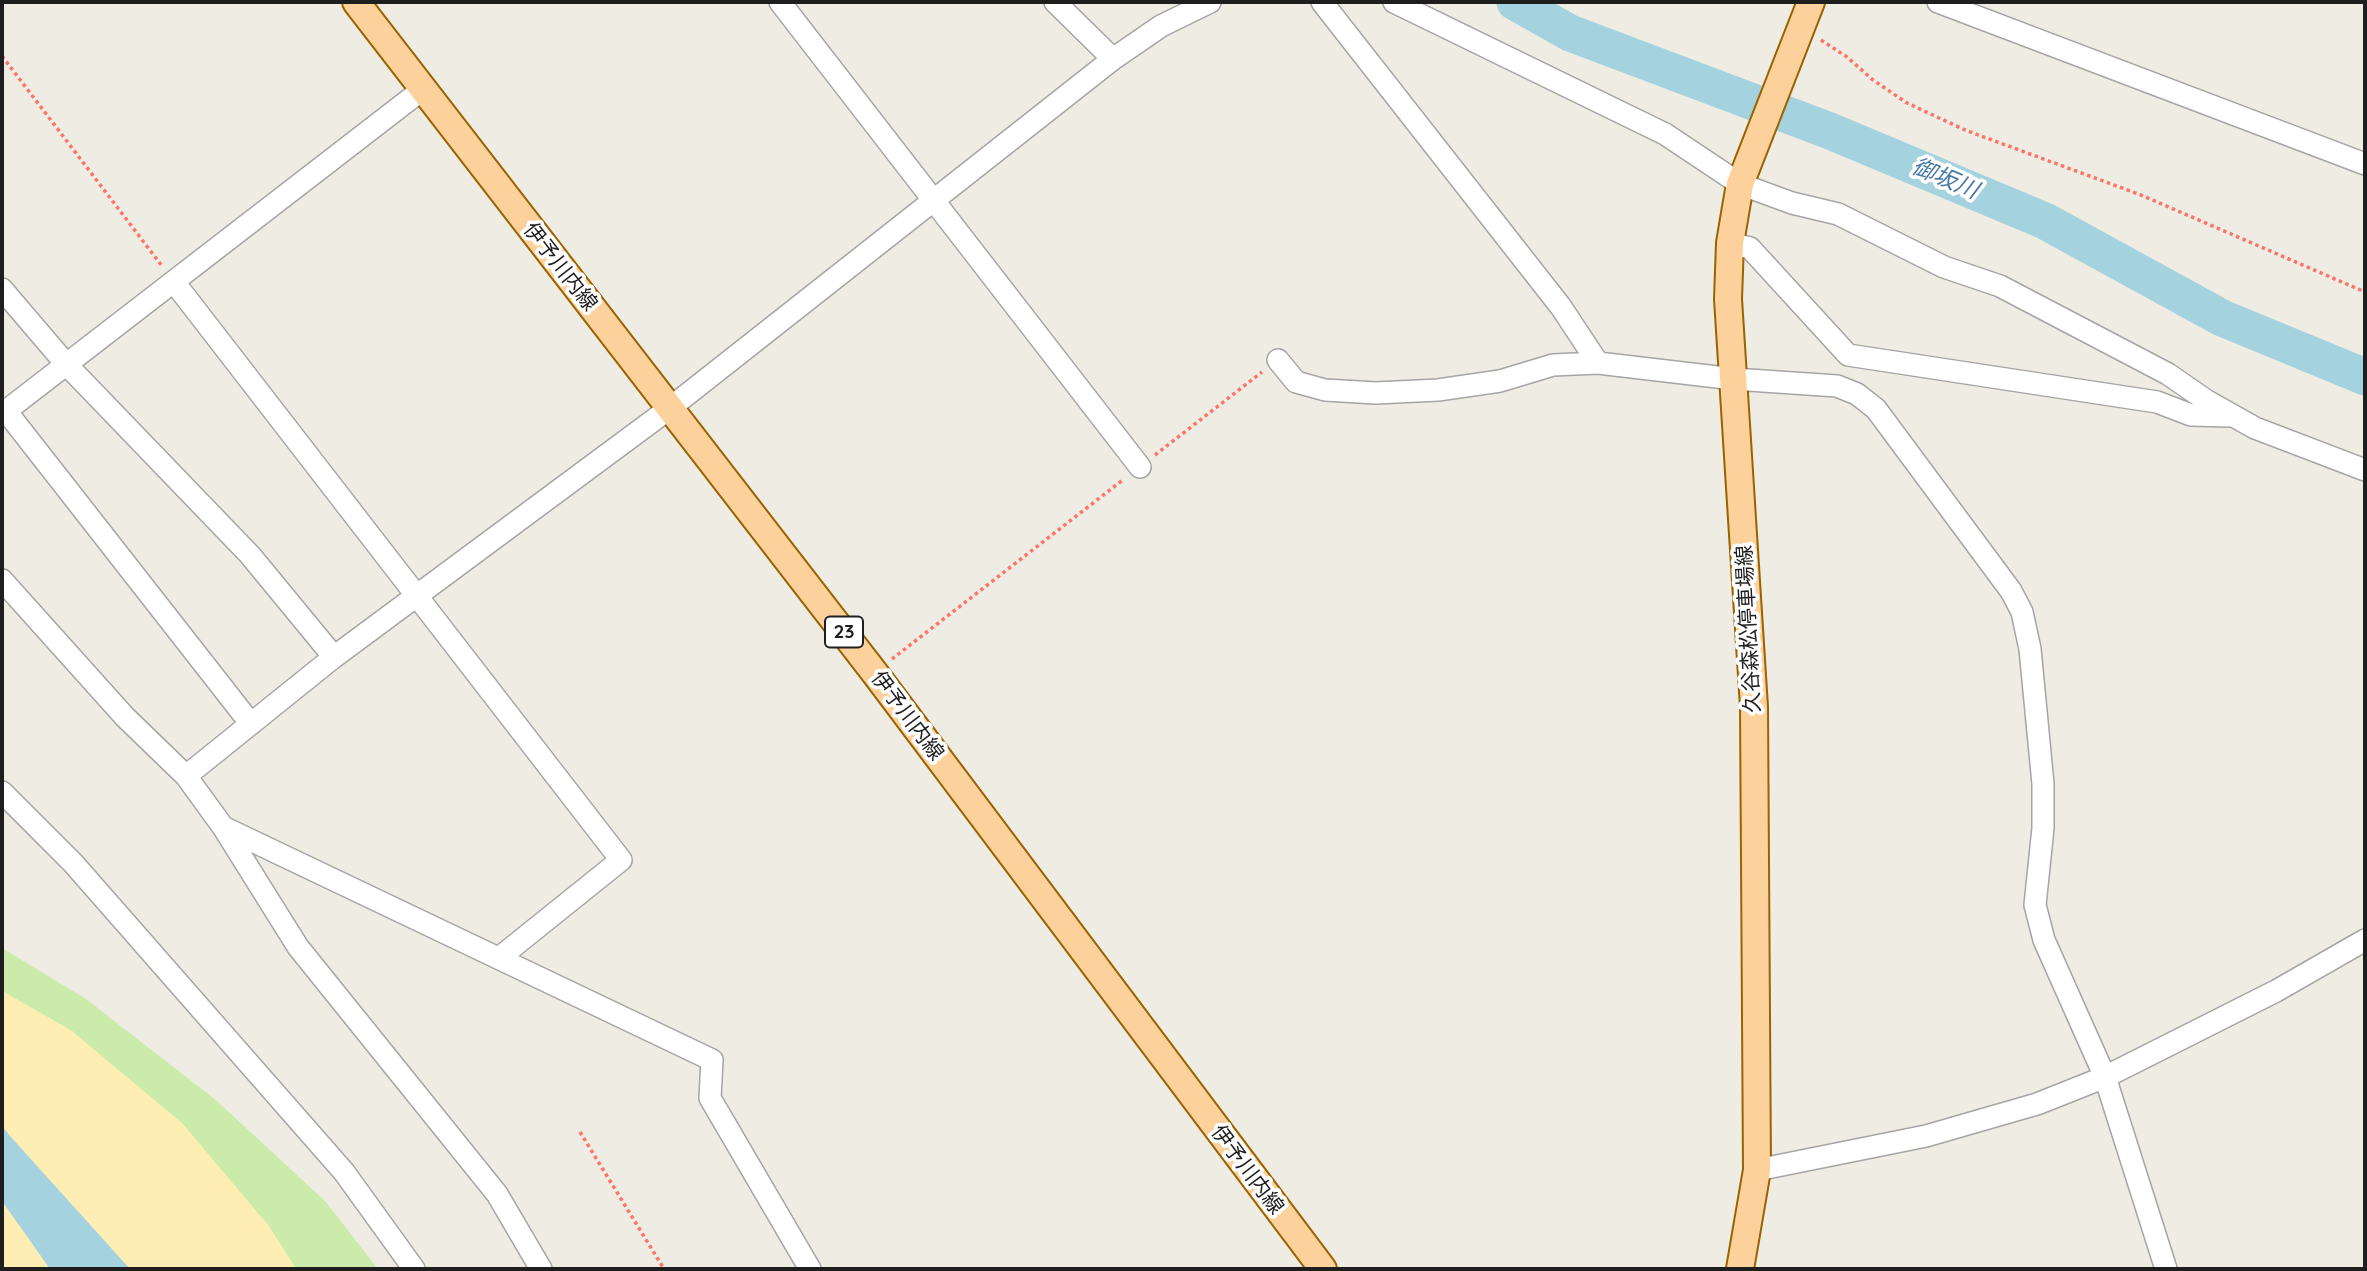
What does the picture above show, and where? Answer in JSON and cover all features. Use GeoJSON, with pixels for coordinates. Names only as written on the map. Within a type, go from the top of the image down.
{"type":"FeatureCollection","features":[{"type":"Feature","properties":{"kind":"main road","name":"伊予川内線"},"geometry":{"type":"LineString","coordinates":[[356,2],[874,672],[1323,1269]]}},
{"type":"Feature","properties":{"kind":"main road","name":"久谷森松停車場線"},"geometry":{"type":"LineString","coordinates":[[1740,1269],[1757,1170],[1754,707],[1728,299],[1730,243],[1743,177],[1811,2]]}},
{"type":"Feature","properties":{"kind":"street"},"geometry":{"type":"LineString","coordinates":[[780,2],[1140,467]]}},
{"type":"Feature","properties":{"kind":"street"},"geometry":{"type":"LineString","coordinates":[[1055,2],[1113,59]]}},
{"type":"Feature","properties":{"kind":"street"},"geometry":{"type":"LineString","coordinates":[[186,776],[334,657],[670,408],[1113,59],[1161,26],[1210,2]]}},
{"type":"Feature","properties":{"kind":"street"},"geometry":{"type":"LineString","coordinates":[[1322,2],[1561,307],[1598,363]]}},
{"type":"Feature","properties":{"kind":"street"},"geometry":{"type":"LineString","coordinates":[[1394,2],[1665,134],[1792,203],[1838,214],[1944,267],[2000,286],[2168,374],[2207,401],[2255,428],[2365,470]]}},
{"type":"Feature","properties":{"kind":"street"},"geometry":{"type":"LineString","coordinates":[[1938,2],[2365,164]]}},
{"type":"Feature","properties":{"kind":"street"},"geometry":{"type":"LineString","coordinates":[[251,724],[4,412],[423,89]]}},
{"type":"Feature","properties":{"kind":"street"},"geometry":{"type":"LineString","coordinates":[[1730,243],[1750,248],[1848,355],[2157,402],[2191,415],[2232,416]]}},
{"type":"Feature","properties":{"kind":"street"},"geometry":{"type":"LineString","coordinates":[[174,282],[621,860],[499,958]]}},
{"type":"Feature","properties":{"kind":"street"},"geometry":{"type":"LineString","coordinates":[[2,289],[66,364],[250,555],[334,657]]}},
{"type":"Feature","properties":{"kind":"street"},"geometry":{"type":"LineString","coordinates":[[1278,360],[1296,382],[1325,390],[1376,393],[1438,390],[1500,381],[1553,365],[1598,363],[1734,379],[1836,386],[1857,394],[1876,409],[2011,591],[2022,612],[2030,649],[2043,784],[2043,828],[2035,905],[2043,940],[2105,1077],[2166,1269]]}},
{"type":"Feature","properties":{"kind":"street"},"geometry":{"type":"LineString","coordinates":[[2,580],[125,717],[186,776],[223,827],[298,947],[496,1194],[541,1269]]}},
{"type":"Feature","properties":{"kind":"street"},"geometry":{"type":"LineString","coordinates":[[2,792],[73,863],[344,1172],[414,1269]]}},
{"type":"Feature","properties":{"kind":"street"},"geometry":{"type":"LineString","coordinates":[[223,827],[712,1059],[710,1098],[810,1269]]}},
{"type":"Feature","properties":{"kind":"street"},"geometry":{"type":"LineString","coordinates":[[1757,1170],[1926,1136],[2037,1104],[2105,1077],[2276,991],[2365,940]]}},
{"type":"Feature","properties":{"kind":"path"},"geometry":{"type":"LineString","coordinates":[[1799,35],[1847,57],[1873,80],[1942,119],[1978,135],[2141,195],[2365,292]]}},
{"type":"Feature","properties":{"kind":"path"},"geometry":{"type":"LineString","coordinates":[[2,57],[174,282]]}},
{"type":"Feature","properties":{"kind":"path"},"geometry":{"type":"LineString","coordinates":[[874,672],[1278,360]]}},
{"type":"Feature","properties":{"kind":"path"},"geometry":{"type":"LineString","coordinates":[[580,1132],[664,1269]]}},
{"type":"Feature","properties":{"kind":"green space"},"geometry":{"type":"Polygon","coordinates":[[[2,948],[86,999],[217,1101],[325,1201],[378,1269],[296,1269],[268,1225],[72,1031],[2,991],[2,948]]]}},
{"type":"Feature","properties":{"kind":"sand"},"geometry":{"type":"Polygon","coordinates":[[[2,991],[72,1031],[183,1124],[268,1225],[296,1269],[2,1269],[2,991]]]}},
{"type":"Feature","properties":{"kind":"water"},"geometry":{"type":"Polygon","coordinates":[[[2,1126],[130,1269],[50,1269],[2,1201],[2,1126]]]}},
{"type":"Feature","properties":{"kind":"waterway","name":"御坂川"},"geometry":{"type":"LineString","coordinates":[[1515,2],[1570,33],[1830,131],[2045,221],[2222,318],[2365,377]]}}]}
